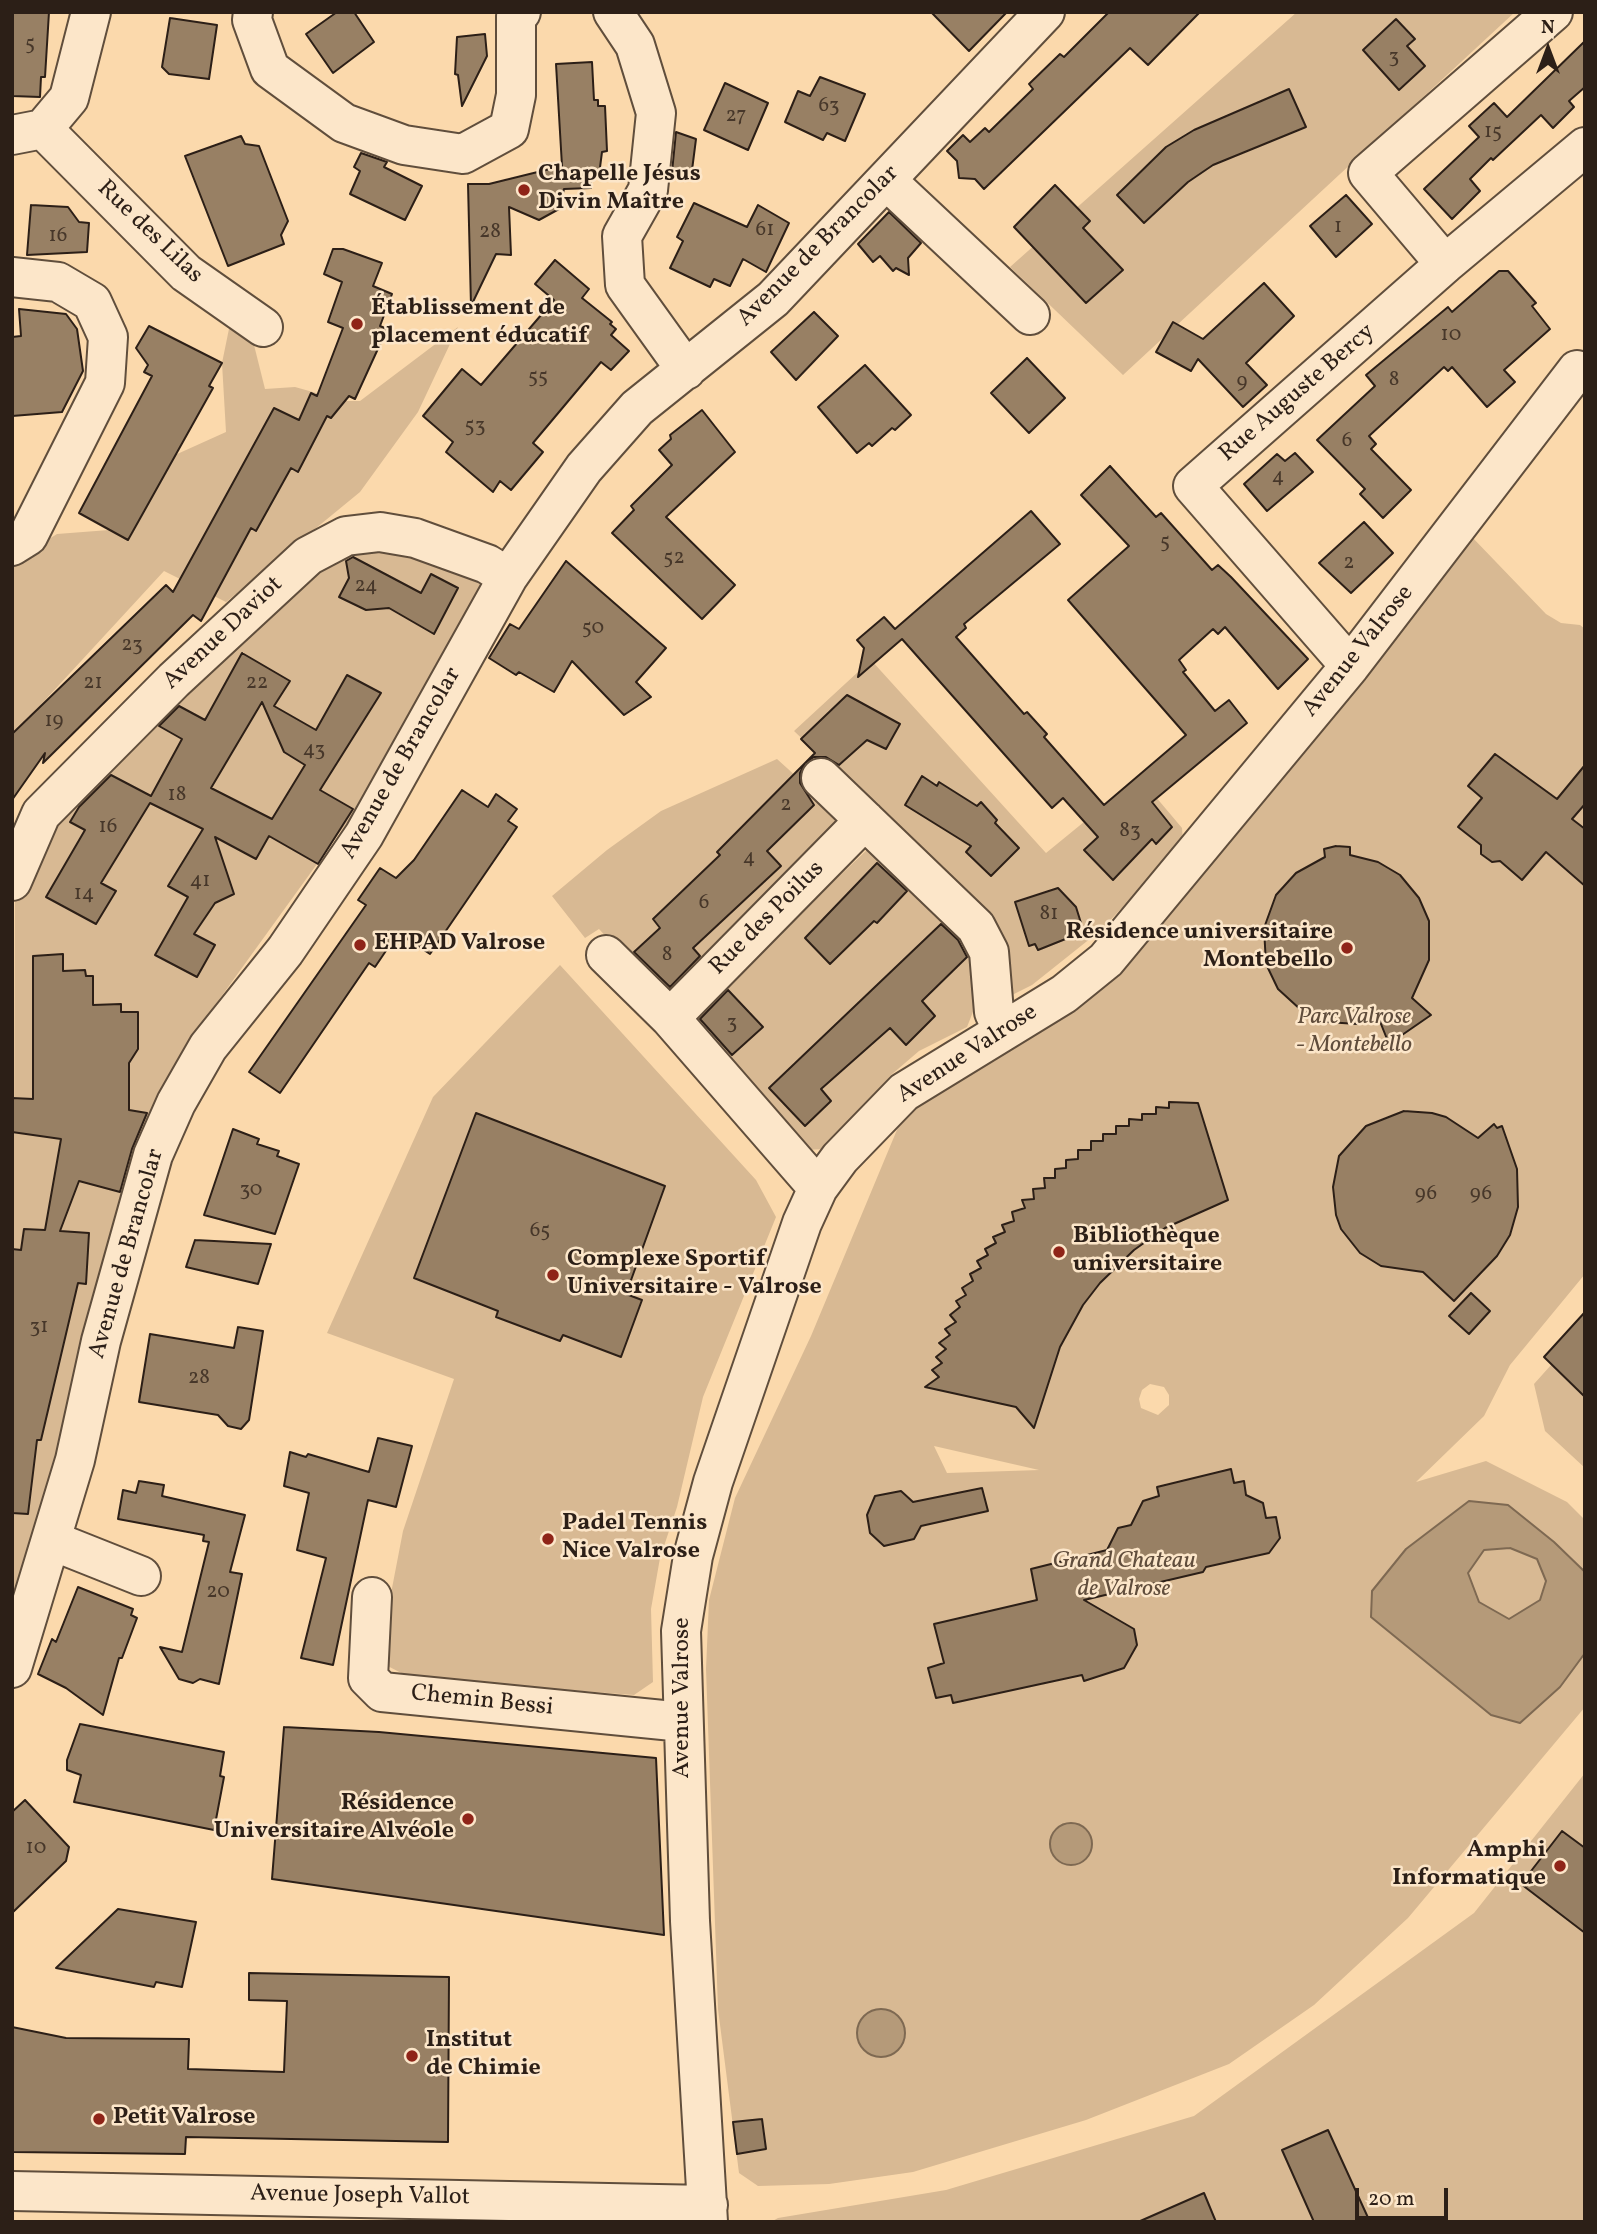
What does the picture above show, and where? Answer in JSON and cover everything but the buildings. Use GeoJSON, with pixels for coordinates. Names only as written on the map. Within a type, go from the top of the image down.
{"type":"FeatureCollection","features":[{"type":"Feature","properties":{"kind":"street","name":"Rue des Lilas"},"geometry":{"type":"LineString","coordinates":[[91,12],[69,98],[27,132],[186,273],[263,327]]}},
{"type":"Feature","properties":{"kind":"street"},"geometry":{"type":"LineString","coordinates":[[253,12],[252,20],[270,69],[344,123],[404,145],[463,154],[509,130],[516,95],[516,16],[521,12]]}},
{"type":"Feature","properties":{"kind":"street"},"geometry":{"type":"LineString","coordinates":[[613,12],[635,45],[656,113],[648,190],[622,236],[625,285],[686,370]]}},
{"type":"Feature","properties":{"kind":"street","name":"Avenue de Brancolar"},"geometry":{"type":"LineString","coordinates":[[12,1668],[53,1541],[132,1223],[153,1155],[176,1103],[208,1047],[285,951],[364,835],[508,577],[584,468],[614,431],[662,387],[773,299],[1045,12]]}},
{"type":"Feature","properties":{"kind":"street"},"geometry":{"type":"LineString","coordinates":[[1445,264],[1368,173],[1553,12]]}},
{"type":"Feature","properties":{"kind":"street","name":"Rue Auguste Bercy"},"geometry":{"type":"LineString","coordinates":[[1350,666],[1193,486],[1445,264],[1585,147]]}},
{"type":"Feature","properties":{"kind":"street"},"geometry":{"type":"LineString","coordinates":[[886,180],[1030,315]]}},
{"type":"Feature","properties":{"kind":"street"},"geometry":{"type":"LineString","coordinates":[[12,277],[58,282],[92,302],[108,337],[105,383],[28,536],[12,547]]}},
{"type":"Feature","properties":{"kind":"street","name":"Avenue Valrose"},"geometry":{"type":"LineString","coordinates":[[708,2213],[690,1921],[681,1631],[693,1556],[713,1482],[802,1223],[818,1188],[867,1128],[904,1092],[1064,994],[1106,960],[1350,666],[1582,372]]}},
{"type":"Feature","properties":{"kind":"street","name":"Avenue Daviot"},"geometry":{"type":"LineString","coordinates":[[12,881],[41,814],[174,680],[308,556],[346,536],[380,531],[415,538],[487,564],[508,577]]}},
{"type":"Feature","properties":{"kind":"street"},"geometry":{"type":"LineString","coordinates":[[821,778],[976,928],[989,952],[994,1012],[1003,1031]]}},
{"type":"Feature","properties":{"kind":"street","name":"Rue des Poilus"},"geometry":{"type":"LineString","coordinates":[[670,1018],[865,820]]}},
{"type":"Feature","properties":{"kind":"street"},"geometry":{"type":"LineString","coordinates":[[606,955],[670,1018],[818,1188]]}},
{"type":"Feature","properties":{"kind":"street"},"geometry":{"type":"LineString","coordinates":[[53,1541],[141,1576]]}},
{"type":"Feature","properties":{"kind":"street","name":"Chemin Bessi"},"geometry":{"type":"LineString","coordinates":[[372,1597],[368,1678],[382,1692],[682,1722]]}},
{"type":"Feature","properties":{"kind":"street","name":"Avenue Joseph Vallot"},"geometry":{"type":"LineString","coordinates":[[12,2191],[708,2213]]}},
{"type":"Feature","properties":{"kind":"green space"},"geometry":{"type":"Polygon","coordinates":[[[1297,12],[1515,12],[1123,375],[1010,267],[1297,12]]]}},
{"type":"Feature","properties":{"kind":"green space"},"geometry":{"type":"Polygon","coordinates":[[[230,324],[252,337],[265,389],[295,387],[345,401],[360,401],[458,327],[418,412],[360,492],[226,602],[164,571],[12,736],[12,562],[57,534],[109,530],[129,540],[175,455],[226,432],[222,363],[230,324]]]}},
{"type":"Feature","properties":{"kind":"green space"},"geometry":{"type":"Polygon","coordinates":[[[1471,536],[1546,614],[1561,623],[1580,625],[1585,629],[1585,1274],[1510,1365],[1484,1416],[1416,1482],[1486,1461],[1567,1502],[1585,1520],[1585,1707],[1408,1918],[1314,2005],[1229,2064],[1086,2120],[913,2172],[829,2184],[758,2186],[739,2173],[718,2009],[706,1669],[709,1600],[735,1498],[811,1336],[904,1113],[1104,973],[1471,536]],[[1150,1384],[1142,1390],[1139,1399],[1141,1408],[1158,1415],[1169,1405],[1169,1395],[1164,1387],[1150,1384]],[[934,1446],[947,1473],[1040,1470],[1039,1470],[934,1446]]]}},
{"type":"Feature","properties":{"kind":"green space"},"geometry":{"type":"Polygon","coordinates":[[[348,544],[470,567],[482,586],[356,810],[205,1019],[152,1114],[123,1193],[76,1363],[54,1474],[12,1605],[15,897],[61,805],[348,544]]]}},
{"type":"Feature","properties":{"kind":"green space"},"geometry":{"type":"Polygon","coordinates":[[[871,660],[1046,853],[1139,777],[1182,828],[1183,843],[1101,930],[1032,985],[1008,997],[972,901],[794,731],[871,660]]]}},
{"type":"Feature","properties":{"kind":"green space"},"geometry":{"type":"Polygon","coordinates":[[[777,759],[850,825],[673,995],[661,996],[599,929],[585,938],[552,896],[607,850],[661,811],[777,759]]]}},
{"type":"Feature","properties":{"kind":"green space"},"geometry":{"type":"Polygon","coordinates":[[[870,847],[978,944],[980,994],[967,1027],[919,1051],[891,1075],[826,1149],[803,1150],[691,1017],[870,847]]]}},
{"type":"Feature","properties":{"kind":"green space","name":"Complexe Sportif Universitaire - Valrose"},"geometry":{"type":"Polygon","coordinates":[[[560,965],[756,1180],[776,1217],[703,1397],[677,1507],[660,1558],[651,1609],[653,1682],[634,1695],[411,1678],[378,1661],[403,1531],[454,1379],[327,1333],[433,1097],[560,965]]]}},
{"type":"Feature","properties":{"kind":"green space"},"geometry":{"type":"Polygon","coordinates":[[[1585,1327],[1585,1468],[1545,1431],[1534,1384],[1585,1327]]]}},
{"type":"Feature","properties":{"kind":"green space"},"geometry":{"type":"Polygon","coordinates":[[[1585,1773],[1585,2222],[771,2222],[778,2218],[946,2190],[1194,2116],[1474,1913],[1585,1773]]]}},
{"type":"Feature","properties":{"kind":"shaded area"},"geometry":{"type":"Polygon","coordinates":[[[1469,1501],[1508,1505],[1554,1542],[1585,1572],[1585,1653],[1560,1687],[1520,1723],[1491,1715],[1371,1617],[1372,1591],[1406,1549],[1469,1501]],[[1510,1548],[1484,1550],[1468,1573],[1479,1602],[1509,1619],[1540,1600],[1546,1581],[1537,1559],[1510,1548]]]}},
{"type":"Feature","properties":{"kind":"shaded area"},"geometry":{"type":"Polygon","coordinates":[[[1071,1823],[1086,1829],[1092,1844],[1086,1859],[1071,1865],[1056,1859],[1050,1844],[1056,1829],[1071,1823]]]}},
{"type":"Feature","properties":{"kind":"shaded area"},"geometry":{"type":"Polygon","coordinates":[[[881,2009],[898,2016],[905,2033],[898,2050],[881,2057],[864,2050],[857,2033],[864,2016],[881,2009]]]}},
{"type":"Feature","properties":{"kind":"place","name":"Chapelle Jésus Divin Maître"},"geometry":{"type":"Point","coordinates":[524,190]}},
{"type":"Feature","properties":{"kind":"place","name":"Établissement de placement éducatif"},"geometry":{"type":"Point","coordinates":[357,324]}},
{"type":"Feature","properties":{"kind":"place","name":"EHPAD Valrose"},"geometry":{"type":"Point","coordinates":[360,945]}},
{"type":"Feature","properties":{"kind":"place","name":"Résidence universitaire Montebello"},"geometry":{"type":"Point","coordinates":[1347,948]}},
{"type":"Feature","properties":{"kind":"place","name":"Bibliothèque universitaire"},"geometry":{"type":"Point","coordinates":[1059,1252]}},
{"type":"Feature","properties":{"kind":"place","name":"Complexe Sportif Universitaire - Valrose"},"geometry":{"type":"Point","coordinates":[553,1275]}},
{"type":"Feature","properties":{"kind":"place","name":"Padel Tennis Nice Valrose"},"geometry":{"type":"Point","coordinates":[548,1539]}},
{"type":"Feature","properties":{"kind":"place","name":"Résidence Universitaire Alvéole"},"geometry":{"type":"Point","coordinates":[468,1819]}},
{"type":"Feature","properties":{"kind":"place","name":"Amphi Informatique"},"geometry":{"type":"Point","coordinates":[1560,1866]}},
{"type":"Feature","properties":{"kind":"place","name":"Institut de Chimie"},"geometry":{"type":"Point","coordinates":[412,2056]}},
{"type":"Feature","properties":{"kind":"place","name":"Petit Valrose"},"geometry":{"type":"Point","coordinates":[99,2119]}},
{"type":"Feature","properties":{"kind":"park label","name":"Parc Valrose - Montebello"},"geometry":{"type":"Point","coordinates":[1354,1033]}},
{"type":"Feature","properties":{"kind":"park label","name":"Grand Chateau de Valrose"},"geometry":{"type":"Point","coordinates":[1124,1577]}}]}
